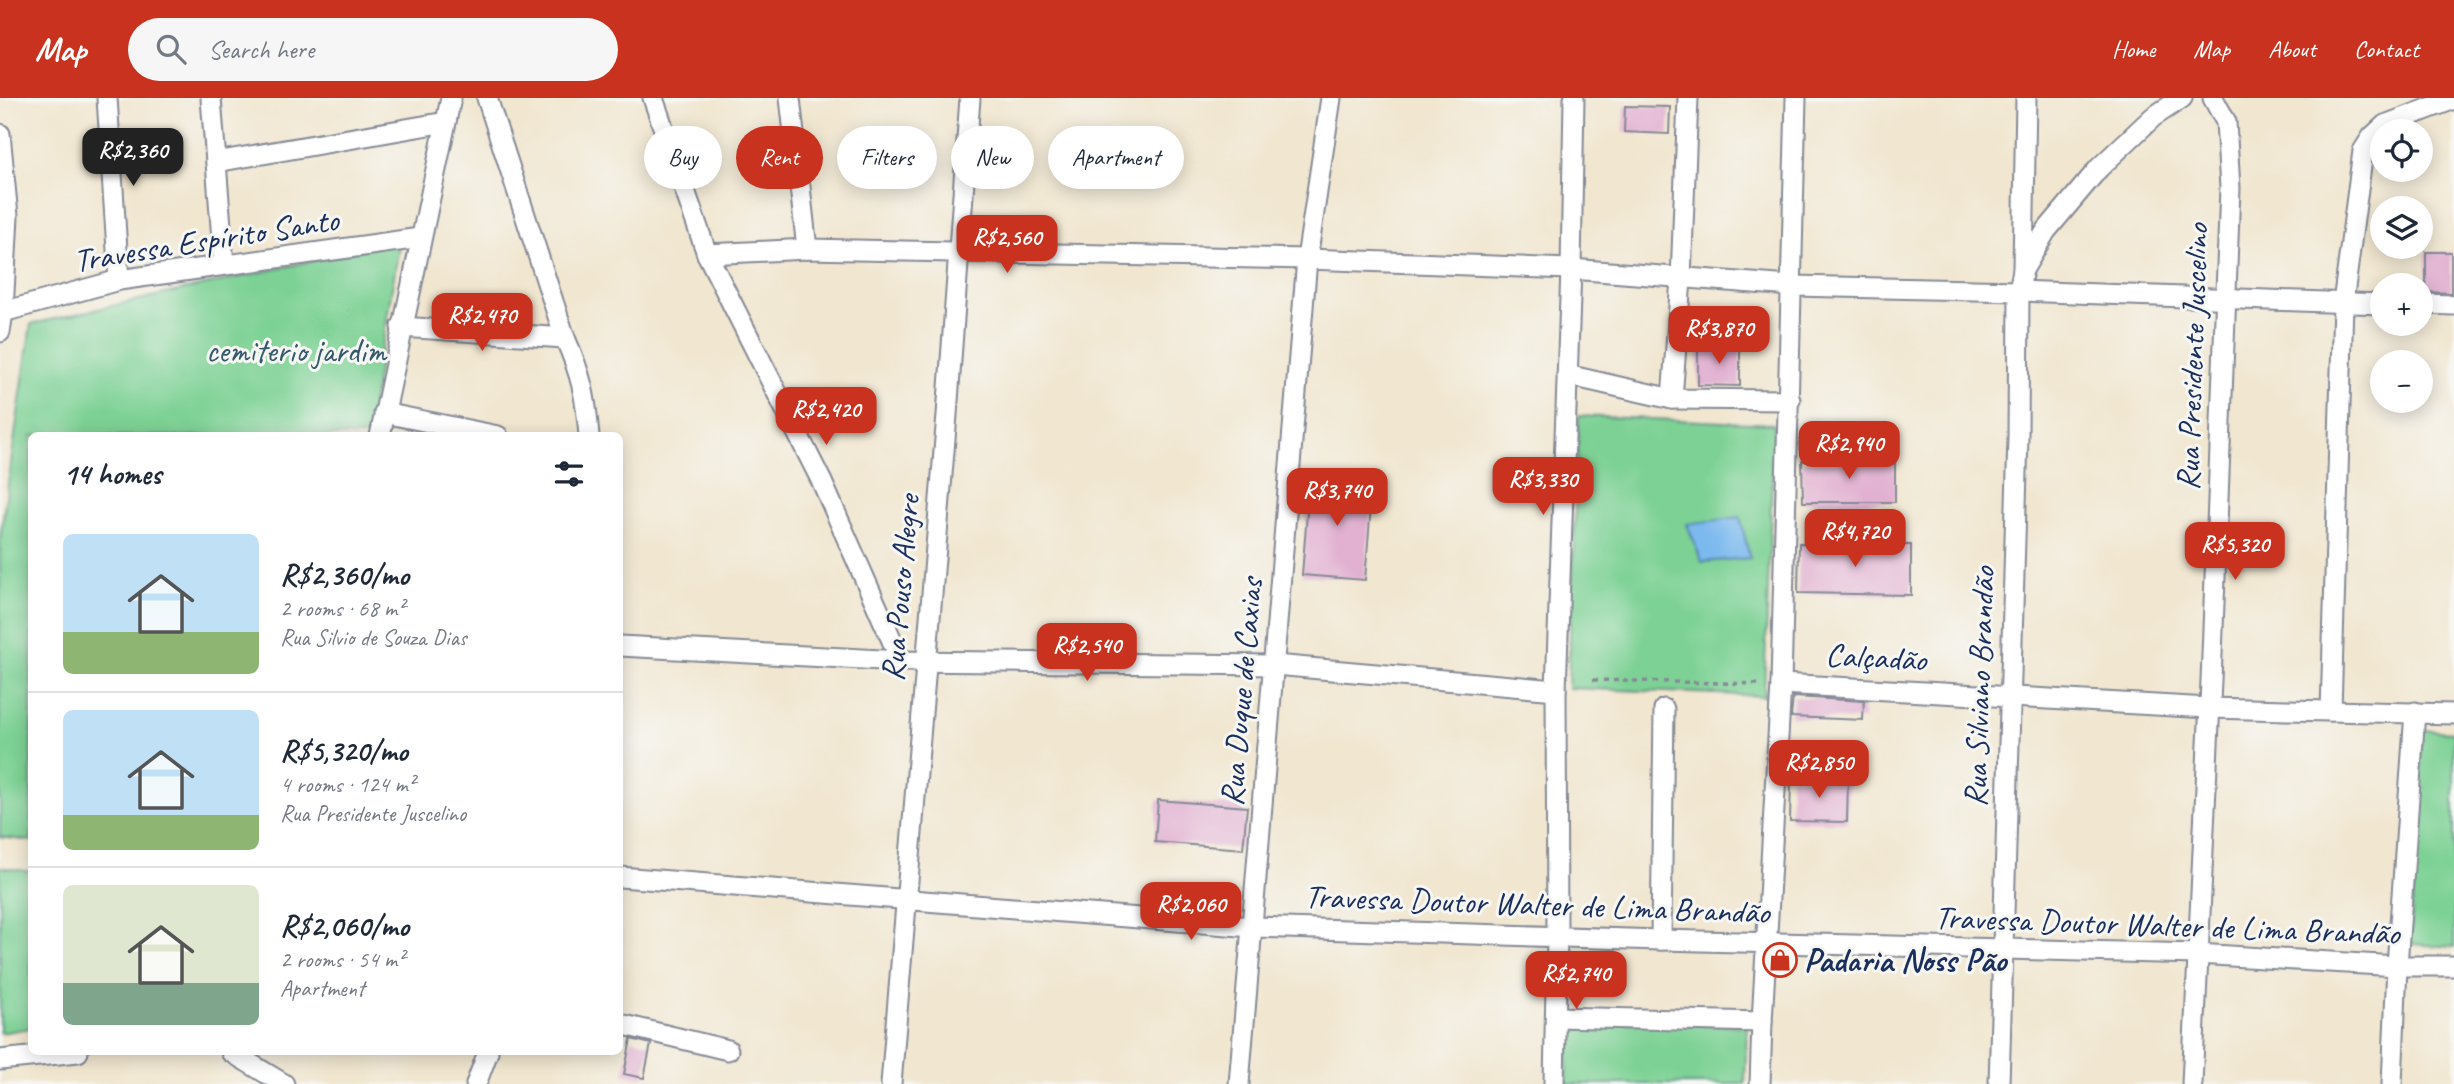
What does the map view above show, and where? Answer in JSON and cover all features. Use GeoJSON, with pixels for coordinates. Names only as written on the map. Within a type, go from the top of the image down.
{"type":"FeatureCollection","features":[{"type":"Feature","properties":{"kind":"street"},"geometry":{"type":"LineString","coordinates":[[107,98],[119,280]]}},
{"type":"Feature","properties":{"kind":"street"},"geometry":{"type":"LineString","coordinates":[[211,98],[224,265]]}},
{"type":"Feature","properties":{"kind":"street"},"geometry":{"type":"LineString","coordinates":[[381,432],[451,98]]}},
{"type":"Feature","properties":{"kind":"street"},"geometry":{"type":"LineString","coordinates":[[487,98],[565,338],[579,370],[587,399],[589,432]]}},
{"type":"Feature","properties":{"kind":"street"},"geometry":{"type":"LineString","coordinates":[[653,98],[707,254],[821,482],[901,661]]}},
{"type":"Feature","properties":{"kind":"street"},"geometry":{"type":"LineString","coordinates":[[790,98],[807,249]]}},
{"type":"Feature","properties":{"kind":"street","name":"Rua Pouso Alegre"},"geometry":{"type":"LineString","coordinates":[[891,1084],[947,415],[970,98]]}},
{"type":"Feature","properties":{"kind":"street","name":"Rua Duque de Caxias"},"geometry":{"type":"LineString","coordinates":[[1239,1084],[1307,259],[1331,98]]}},
{"type":"Feature","properties":{"kind":"street"},"geometry":{"type":"LineString","coordinates":[[1554,1084],[1557,937],[1556,690],[1571,269],[1574,98]]}},
{"type":"Feature","properties":{"kind":"street"},"geometry":{"type":"LineString","coordinates":[[1672,399],[1681,279],[1688,98]]}},
{"type":"Feature","properties":{"kind":"street"},"geometry":{"type":"LineString","coordinates":[[1760,1084],[1781,684],[1796,98]]}},
{"type":"Feature","properties":{"kind":"street"},"geometry":{"type":"LineString","coordinates":[[2023,270],[2026,98]]}},
{"type":"Feature","properties":{"kind":"street"},"geometry":{"type":"LineString","coordinates":[[2023,270],[2046,231],[2099,168],[2153,117],[2182,98]]}},
{"type":"Feature","properties":{"kind":"street","name":"Rua Presidente Juscelino"},"geometry":{"type":"LineString","coordinates":[[2192,1084],[2230,188],[2227,122],[2213,98]]}},
{"type":"Feature","properties":{"kind":"street"},"geometry":{"type":"LineString","coordinates":[[2332,711],[2343,303],[2364,151],[2372,137],[2385,125],[2454,99]]}},
{"type":"Feature","properties":{"kind":"street"},"geometry":{"type":"LineString","coordinates":[[216,162],[446,122]]}},
{"type":"Feature","properties":{"kind":"street"},"geometry":{"type":"LineString","coordinates":[[0,134],[8,216],[0,332]]}},
{"type":"Feature","properties":{"kind":"street","name":"Travessa Espírito Santo"},"geometry":{"type":"LineString","coordinates":[[3,312],[119,280],[420,239]]}},
{"type":"Feature","properties":{"kind":"street"},"geometry":{"type":"LineString","coordinates":[[707,254],[807,249],[1307,259],[1571,269],[1792,286],[2370,304]]}},
{"type":"Feature","properties":{"kind":"street","name":"Rua Silviano Brandão"},"geometry":{"type":"LineString","coordinates":[[1999,1084],[2020,291],[2023,270]]}},
{"type":"Feature","properties":{"kind":"street"},"geometry":{"type":"LineString","coordinates":[[2433,304],[2454,305]]}},
{"type":"Feature","properties":{"kind":"street"},"geometry":{"type":"LineString","coordinates":[[401,327],[565,338]]}},
{"type":"Feature","properties":{"kind":"street"},"geometry":{"type":"LineString","coordinates":[[1567,375],[1672,399],[1790,400]]}},
{"type":"Feature","properties":{"kind":"street"},"geometry":{"type":"LineString","coordinates":[[384,413],[478,432]]}},
{"type":"Feature","properties":{"kind":"street"},"geometry":{"type":"LineString","coordinates":[[623,646],[901,661],[1275,665],[1556,690]]}},
{"type":"Feature","properties":{"kind":"street","name":"Calçadão"},"geometry":{"type":"LineString","coordinates":[[1781,684],[2210,708],[2454,714]]}},
{"type":"Feature","properties":{"kind":"street"},"geometry":{"type":"LineString","coordinates":[[1661,940],[1664,709]]}},
{"type":"Feature","properties":{"kind":"street"},"geometry":{"type":"LineString","coordinates":[[2392,1084],[2397,966],[2415,712]]}},
{"type":"Feature","properties":{"kind":"street","name":"Travessa Doutor Walter de Lima Brandão"},"geometry":{"type":"LineString","coordinates":[[623,877],[1253,927],[2197,954],[2397,966],[2454,966]]}},
{"type":"Feature","properties":{"kind":"street"},"geometry":{"type":"LineString","coordinates":[[1556,1017],[1762,1022]]}},
{"type":"Feature","properties":{"kind":"street"},"geometry":{"type":"LineString","coordinates":[[623,1025],[728,1050]]}},
{"type":"Feature","properties":{"kind":"street"},"geometry":{"type":"LineString","coordinates":[[0,1060],[49,1055]]}},
{"type":"Feature","properties":{"kind":"street"},"geometry":{"type":"LineString","coordinates":[[236,1055],[284,1084]]}},
{"type":"Feature","properties":{"kind":"street"},"geometry":{"type":"LineString","coordinates":[[476,1084],[487,1055]]}},
{"type":"Feature","properties":{"kind":"path"},"geometry":{"type":"LineString","coordinates":[[1593,680],[1781,684]]}},
{"type":"Feature","properties":{"kind":"green space","name":"cemiterio jardim"},"geometry":{"type":"Polygon","coordinates":[[[400,241],[368,432],[28,432],[28,841],[0,837],[0,538],[31,324],[400,241]]]}},
{"type":"Feature","properties":{"kind":"green space"},"geometry":{"type":"Polygon","coordinates":[[[1579,416],[1774,424],[1764,696],[1568,688],[1579,416]]]}},
{"type":"Feature","properties":{"kind":"green space"},"geometry":{"type":"Polygon","coordinates":[[[2422,730],[2454,732],[2454,947],[2410,944],[2422,730]]]}},
{"type":"Feature","properties":{"kind":"green space"},"geometry":{"type":"Polygon","coordinates":[[[0,867],[28,871],[28,1028],[0,1033],[0,867]]]}},
{"type":"Feature","properties":{"kind":"green space"},"geometry":{"type":"Polygon","coordinates":[[[1569,1021],[1747,1026],[1745,1084],[1567,1084],[1569,1021]]]}},
{"type":"Feature","properties":{"kind":"water"},"geometry":{"type":"Polygon","coordinates":[[[1740,517],[1750,558],[1702,562],[1687,524],[1740,517]]]}},
{"type":"Feature","properties":{"kind":"building"},"geometry":{"type":"Polygon","coordinates":[[[1625,106],[1670,107],[1669,134],[1624,132],[1625,106]]]}},
{"type":"Feature","properties":{"kind":"building"},"geometry":{"type":"Polygon","coordinates":[[[2433,252],[2451,252],[2451,293],[2433,292],[2433,273],[2426,273],[2426,259],[2433,259],[2433,252]]]}},
{"type":"Feature","properties":{"kind":"building"},"geometry":{"type":"Polygon","coordinates":[[[1698,346],[1740,346],[1740,386],[1698,385],[1698,346]]]}},
{"type":"Feature","properties":{"kind":"building"},"geometry":{"type":"Polygon","coordinates":[[[1802,461],[1895,461],[1895,502],[1803,502],[1802,461]]]}},
{"type":"Feature","properties":{"kind":"building"},"geometry":{"type":"Polygon","coordinates":[[[1310,476],[1373,481],[1365,580],[1302,575],[1310,476]]]}},
{"type":"Feature","properties":{"kind":"building"},"geometry":{"type":"Polygon","coordinates":[[[1799,543],[1911,545],[1911,595],[1798,593],[1799,543]]]}},
{"type":"Feature","properties":{"kind":"building"},"geometry":{"type":"Polygon","coordinates":[[[1793,697],[1864,701],[1863,720],[1791,717],[1793,697]]]}},
{"type":"Feature","properties":{"kind":"building"},"geometry":{"type":"Polygon","coordinates":[[[1791,777],[1848,778],[1847,822],[1790,821],[1791,777]]]}},
{"type":"Feature","properties":{"kind":"building"},"geometry":{"type":"Polygon","coordinates":[[[1158,800],[1247,807],[1243,849],[1155,842],[1158,800]]]}},
{"type":"Feature","properties":{"kind":"building"},"geometry":{"type":"Polygon","coordinates":[[[631,1039],[651,1044],[644,1078],[624,1074],[631,1039]]]}},
{"type":"Feature","properties":{"kind":"place","name":"Padaria Noss Pão"},"geometry":{"type":"Point","coordinates":[1780,960]}}]}
